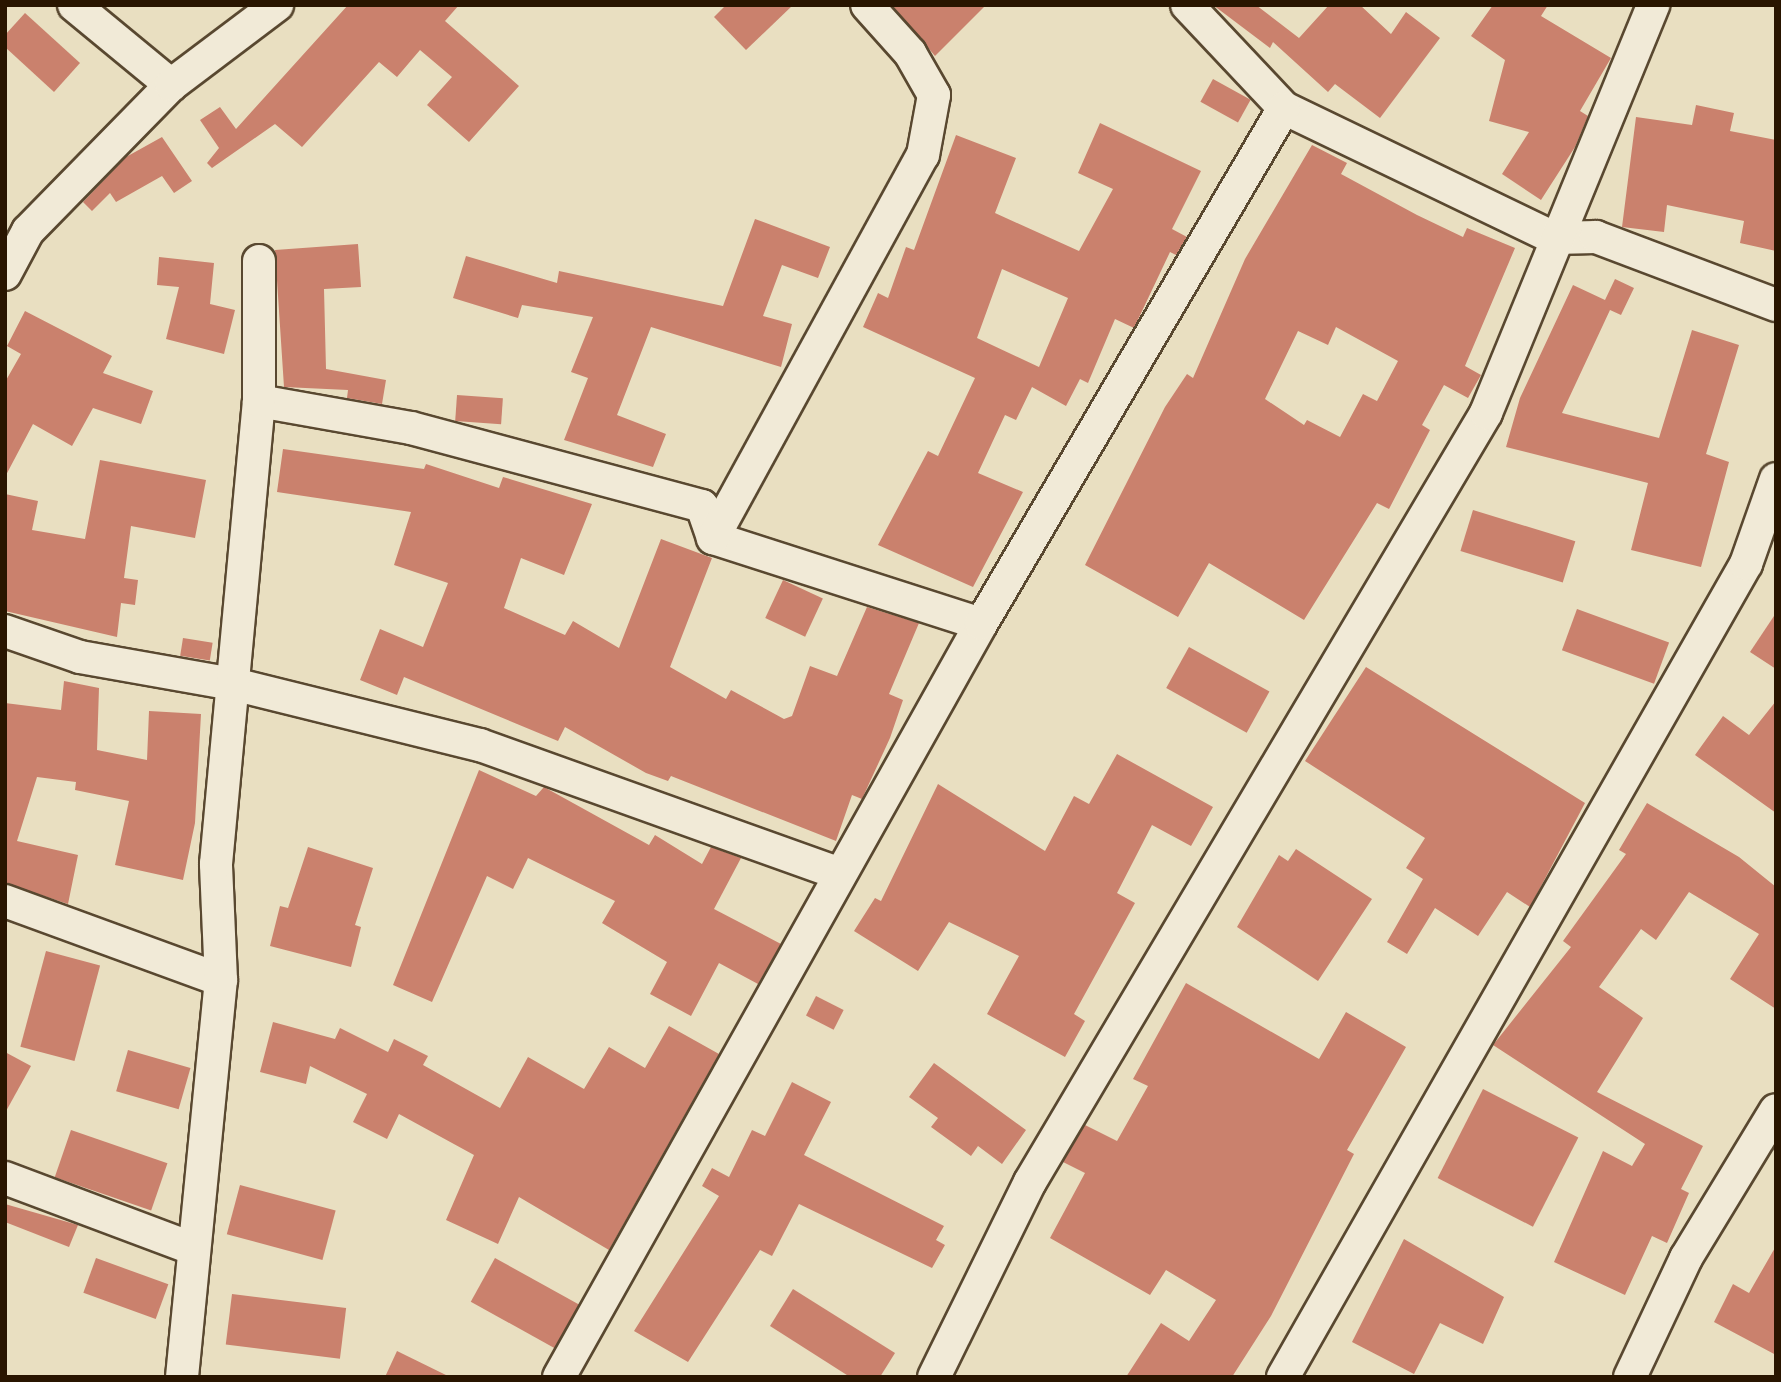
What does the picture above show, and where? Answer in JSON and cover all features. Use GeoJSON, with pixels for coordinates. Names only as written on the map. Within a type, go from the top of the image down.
{"type":"FeatureCollection","features":[{"type":"Feature","properties":{"kind":"street"},"geometry":{"type":"LineString","coordinates":[[74,5],[171,85]]}},
{"type":"Feature","properties":{"kind":"street"},"geometry":{"type":"LineString","coordinates":[[5,274],[17,225],[171,85],[277,5]]}},
{"type":"Feature","properties":{"kind":"street"},"geometry":{"type":"LineString","coordinates":[[713,538],[923,155],[934,95],[910,53],[867,5]]}},
{"type":"Feature","properties":{"kind":"street"},"geometry":{"type":"LineString","coordinates":[[1187,5],[1284,108],[1553,238],[1595,237],[1776,305]]}},
{"type":"Feature","properties":{"kind":"street"},"geometry":{"type":"LineString","coordinates":[[934,1377],[1030,1182],[1486,412],[1553,238],[1653,5]]}},
{"type":"Feature","properties":{"kind":"street"},"geometry":{"type":"LineString","coordinates":[[559,1377],[981,624],[1284,108]]}},
{"type":"Feature","properties":{"kind":"street"},"geometry":{"type":"LineString","coordinates":[[182,1377],[191,1248],[221,981],[216,864],[259,401],[259,261]]}},
{"type":"Feature","properties":{"kind":"street"},"geometry":{"type":"LineString","coordinates":[[259,401],[411,428],[702,506],[713,538]]}},
{"type":"Feature","properties":{"kind":"street"},"geometry":{"type":"LineString","coordinates":[[1283,1377],[1746,564],[1776,479]]}},
{"type":"Feature","properties":{"kind":"street"},"geometry":{"type":"LineString","coordinates":[[713,538],[981,624]]}},
{"type":"Feature","properties":{"kind":"street"},"geometry":{"type":"LineString","coordinates":[[5,631],[80,657],[233,684],[480,745],[840,874]]}},
{"type":"Feature","properties":{"kind":"street"},"geometry":{"type":"LineString","coordinates":[[5,901],[221,981]]}},
{"type":"Feature","properties":{"kind":"street"},"geometry":{"type":"LineString","coordinates":[[1630,1377],[1686,1258],[1776,1111]]}},
{"type":"Feature","properties":{"kind":"street"},"geometry":{"type":"LineString","coordinates":[[5,1178],[191,1248]]}},
{"type":"Feature","properties":{"kind":"building"},"geometry":{"type":"Polygon","coordinates":[[[348,5],[459,5],[445,21],[519,86],[469,142],[427,105],[452,77],[420,50],[397,77],[379,62],[302,147],[275,124],[212,168],[207,163],[219,148],[200,120],[220,107],[236,129],[348,5]]]}},
{"type":"Feature","properties":{"kind":"building"},"geometry":{"type":"Polygon","coordinates":[[[726,5],[793,5],[746,50],[714,17],[726,5]]]}},
{"type":"Feature","properties":{"kind":"building"},"geometry":{"type":"Polygon","coordinates":[[[892,5],[986,5],[935,56],[892,5]]]}},
{"type":"Feature","properties":{"kind":"building"},"geometry":{"type":"Polygon","coordinates":[[[1213,5],[1256,5],[1299,38],[1329,5],[1360,5],[1391,34],[1406,12],[1440,38],[1380,118],[1335,84],[1328,92],[1273,42],[1270,48],[1213,5]]]}},
{"type":"Feature","properties":{"kind":"building"},"geometry":{"type":"Polygon","coordinates":[[[1493,5],[1548,5],[1541,16],[1611,58],[1580,111],[1588,116],[1575,147],[1541,200],[1502,174],[1529,132],[1489,121],[1505,60],[1471,36],[1493,5]]]}},
{"type":"Feature","properties":{"kind":"building"},"geometry":{"type":"Polygon","coordinates":[[[25,13],[80,63],[54,92],[5,47],[5,35],[25,13]]]}},
{"type":"Feature","properties":{"kind":"building"},"geometry":{"type":"Polygon","coordinates":[[[1213,79],[1251,100],[1238,123],[1200,102],[1213,79]]]}},
{"type":"Feature","properties":{"kind":"building"},"geometry":{"type":"Polygon","coordinates":[[[1696,105],[1734,113],[1730,131],[1776,140],[1776,251],[1740,243],[1744,221],[1667,205],[1664,232],[1622,227],[1636,117],[1692,125],[1696,105]]]}},
{"type":"Feature","properties":{"kind":"building"},"geometry":{"type":"Polygon","coordinates":[[[1100,123],[1201,171],[1172,229],[1187,237],[1176,255],[1170,252],[1134,328],[1115,319],[1088,383],[1080,379],[1066,406],[1032,387],[1016,420],[1005,415],[978,473],[1023,492],[973,587],[878,545],[928,451],[938,456],[975,378],[863,327],[878,293],[888,298],[906,247],[914,250],[956,135],[1016,158],[995,213],[1079,251],[1113,189],[1078,173],[1100,123]],[[1002,269],[977,338],[1039,367],[1068,298],[1002,269]]]}},
{"type":"Feature","properties":{"kind":"building"},"geometry":{"type":"Polygon","coordinates":[[[162,137],[192,181],[174,193],[162,176],[116,202],[110,193],[92,211],[83,202],[126,157],[162,137]]]}},
{"type":"Feature","properties":{"kind":"building"},"geometry":{"type":"Polygon","coordinates":[[[1312,145],[1347,163],[1341,174],[1417,215],[1463,237],[1467,228],[1515,248],[1465,366],[1481,375],[1468,398],[1444,385],[1422,425],[1430,430],[1389,509],[1377,503],[1304,620],[1209,563],[1178,617],[1085,565],[1165,407],[1187,374],[1193,378],[1245,259],[1312,145]],[[1336,327],[1328,345],[1298,331],[1265,399],[1304,425],[1307,420],[1340,437],[1363,394],[1377,401],[1398,361],[1336,327]]]}},
{"type":"Feature","properties":{"kind":"building"},"geometry":{"type":"Polygon","coordinates":[[[755,219],[830,247],[818,278],[782,265],[763,316],[792,324],[781,367],[651,327],[617,415],[666,434],[653,467],[564,440],[588,378],[571,372],[593,317],[522,305],[518,318],[453,298],[466,256],[557,283],[559,271],[723,306],[755,219]]]}},
{"type":"Feature","properties":{"kind":"building"},"geometry":{"type":"Polygon","coordinates":[[[358,244],[361,287],[324,289],[326,369],[386,380],[382,404],[347,398],[348,390],[284,387],[275,250],[358,244]]]}},
{"type":"Feature","properties":{"kind":"building"},"geometry":{"type":"Polygon","coordinates":[[[159,257],[214,263],[210,304],[235,310],[224,354],[166,339],[179,287],[157,285],[159,257]]]}},
{"type":"Feature","properties":{"kind":"building"},"geometry":{"type":"Polygon","coordinates":[[[1615,279],[1634,288],[1621,315],[1610,310],[1562,413],[1659,438],[1692,330],[1739,345],[1706,454],[1729,462],[1701,567],[1631,550],[1648,483],[1506,447],[1520,398],[1573,285],[1605,300],[1615,279]]]}},
{"type":"Feature","properties":{"kind":"building"},"geometry":{"type":"Polygon","coordinates":[[[25,311],[112,356],[103,373],[153,391],[141,424],[93,408],[72,446],[33,424],[5,477],[5,382],[21,354],[7,346],[25,311]]]}},
{"type":"Feature","properties":{"kind":"building"},"geometry":{"type":"Polygon","coordinates":[[[457,395],[503,398],[501,424],[455,421],[457,395]]]}},
{"type":"Feature","properties":{"kind":"building"},"geometry":{"type":"Polygon","coordinates":[[[283,449],[424,469],[426,464],[499,488],[503,477],[592,504],[564,575],[521,558],[504,608],[565,635],[573,621],[619,648],[661,539],[712,558],[670,667],[726,699],[731,690],[784,719],[792,716],[810,666],[837,676],[867,607],[919,623],[889,694],[903,700],[890,738],[862,799],[852,795],[836,841],[671,776],[668,781],[646,773],[565,727],[558,741],[404,677],[397,695],[360,680],[380,629],[423,647],[448,583],[394,565],[411,512],[277,492],[283,449]]]}},
{"type":"Feature","properties":{"kind":"building"},"geometry":{"type":"Polygon","coordinates":[[[100,460],[206,480],[195,538],[131,526],[124,578],[138,580],[135,605],[121,603],[117,637],[5,611],[5,494],[38,501],[32,530],[85,539],[100,460]]]}},
{"type":"Feature","properties":{"kind":"building"},"geometry":{"type":"Polygon","coordinates":[[[1473,510],[1575,541],[1563,582],[1460,551],[1473,510]]]}},
{"type":"Feature","properties":{"kind":"building"},"geometry":{"type":"Polygon","coordinates":[[[783,580],[823,599],[805,637],[765,618],[783,580]]]}},
{"type":"Feature","properties":{"kind":"building"},"geometry":{"type":"Polygon","coordinates":[[[1577,609],[1669,643],[1654,684],[1562,650],[1577,609]]]}},
{"type":"Feature","properties":{"kind":"building"},"geometry":{"type":"Polygon","coordinates":[[[1776,613],[1776,669],[1750,652],[1776,613]]]}},
{"type":"Feature","properties":{"kind":"building"},"geometry":{"type":"Polygon","coordinates":[[[183,638],[213,643],[210,660],[180,656],[183,638]]]}},
{"type":"Feature","properties":{"kind":"building"},"geometry":{"type":"Polygon","coordinates":[[[1189,647],[1269,692],[1247,733],[1166,688],[1189,647]]]}},
{"type":"Feature","properties":{"kind":"building"},"geometry":{"type":"Polygon","coordinates":[[[1366,667],[1585,803],[1530,907],[1507,892],[1478,936],[1435,908],[1407,954],[1387,942],[1423,879],[1406,868],[1425,838],[1305,761],[1366,667]]]}},
{"type":"Feature","properties":{"kind":"building"},"geometry":{"type":"Polygon","coordinates":[[[64,681],[99,688],[97,750],[147,760],[149,711],[201,714],[195,823],[183,880],[115,865],[129,801],[75,790],[76,782],[37,777],[17,841],[78,855],[68,904],[5,883],[5,703],[61,710],[64,681]]]}},
{"type":"Feature","properties":{"kind":"building"},"geometry":{"type":"Polygon","coordinates":[[[1776,701],[1776,813],[1695,755],[1723,716],[1749,735],[1776,701]]]}},
{"type":"Feature","properties":{"kind":"building"},"geometry":{"type":"Polygon","coordinates":[[[1117,754],[1213,807],[1191,846],[1152,825],[1117,893],[1135,903],[1074,1014],[1085,1021],[1065,1057],[987,1014],[1019,956],[949,922],[918,971],[854,931],[875,898],[881,901],[938,784],[1045,851],[1074,796],[1089,804],[1117,754]]]}},
{"type":"Feature","properties":{"kind":"building"},"geometry":{"type":"Polygon","coordinates":[[[479,770],[536,796],[544,787],[649,845],[655,835],[702,864],[711,847],[741,858],[714,909],[781,944],[758,984],[719,963],[691,1016],[650,994],[667,962],[602,923],[615,901],[528,858],[513,889],[487,876],[432,1002],[393,985],[479,770]]]}},
{"type":"Feature","properties":{"kind":"building"},"geometry":{"type":"Polygon","coordinates":[[[1647,803],[1739,857],[1776,887],[1776,1009],[1730,979],[1759,934],[1689,892],[1656,940],[1641,929],[1599,987],[1643,1018],[1597,1092],[1703,1146],[1681,1189],[1689,1193],[1667,1243],[1652,1236],[1625,1295],[1554,1262],[1603,1151],[1632,1166],[1645,1144],[1493,1045],[1571,947],[1563,941],[1626,854],[1619,850],[1647,803]]]}},
{"type":"Feature","properties":{"kind":"building"},"geometry":{"type":"Polygon","coordinates":[[[308,847],[373,868],[355,925],[361,927],[351,967],[270,946],[280,906],[288,908],[308,847]]]}},
{"type":"Feature","properties":{"kind":"building"},"geometry":{"type":"Polygon","coordinates":[[[1296,849],[1372,899],[1318,981],[1237,927],[1279,855],[1288,861],[1296,849]]]}},
{"type":"Feature","properties":{"kind":"building"},"geometry":{"type":"Polygon","coordinates":[[[46,951],[100,965],[74,1061],[20,1047],[46,951]]]}},
{"type":"Feature","properties":{"kind":"building"},"geometry":{"type":"Polygon","coordinates":[[[1186,983],[1319,1059],[1346,1012],[1406,1047],[1347,1150],[1354,1154],[1271,1316],[1232,1377],[1126,1377],[1161,1323],[1189,1341],[1216,1300],[1166,1270],[1150,1295],[1050,1238],[1085,1173],[1063,1162],[1085,1125],[1117,1141],[1148,1086],[1133,1079],[1186,983]]]}},
{"type":"Feature","properties":{"kind":"building"},"geometry":{"type":"Polygon","coordinates":[[[816,996],[844,1010],[834,1030],[806,1016],[816,996]]]}},
{"type":"Feature","properties":{"kind":"building"},"geometry":{"type":"Polygon","coordinates":[[[273,1022],[335,1039],[340,1028],[388,1052],[394,1039],[428,1056],[423,1065],[500,1108],[528,1057],[584,1089],[609,1047],[645,1068],[669,1026],[719,1054],[609,1250],[519,1197],[498,1244],[446,1220],[474,1155],[399,1114],[387,1139],[353,1122],[367,1094],[310,1066],[306,1084],[260,1072],[273,1022]]]}},
{"type":"Feature","properties":{"kind":"building"},"geometry":{"type":"Polygon","coordinates":[[[128,1050],[190,1068],[179,1109],[116,1091],[128,1050]]]}},
{"type":"Feature","properties":{"kind":"building"},"geometry":{"type":"Polygon","coordinates":[[[5,1052],[31,1066],[5,1113],[5,1052]]]}},
{"type":"Feature","properties":{"kind":"building"},"geometry":{"type":"Polygon","coordinates":[[[934,1063],[1026,1130],[1002,1164],[978,1146],[971,1156],[931,1127],[938,1118],[909,1097],[934,1063]]]}},
{"type":"Feature","properties":{"kind":"building"},"geometry":{"type":"Polygon","coordinates":[[[792,1082],[831,1102],[804,1155],[944,1226],[936,1240],[945,1245],[932,1268],[799,1204],[772,1256],[760,1250],[688,1362],[634,1331],[719,1196],[702,1186],[712,1168],[729,1177],[752,1130],[765,1136],[792,1082]]]}},
{"type":"Feature","properties":{"kind":"building"},"geometry":{"type":"Polygon","coordinates":[[[1483,1089],[1578,1138],[1533,1227],[1438,1178],[1483,1089]]]}},
{"type":"Feature","properties":{"kind":"building"},"geometry":{"type":"Polygon","coordinates":[[[71,1130],[167,1163],[151,1210],[55,1177],[71,1130]]]}},
{"type":"Feature","properties":{"kind":"building"},"geometry":{"type":"Polygon","coordinates":[[[240,1185],[336,1211],[322,1260],[227,1234],[240,1185]]]}},
{"type":"Feature","properties":{"kind":"building"},"geometry":{"type":"Polygon","coordinates":[[[5,1204],[78,1225],[69,1247],[5,1222],[5,1204]]]}},
{"type":"Feature","properties":{"kind":"building"},"geometry":{"type":"Polygon","coordinates":[[[1404,1239],[1504,1297],[1483,1344],[1440,1323],[1414,1374],[1352,1342],[1404,1239]]]}},
{"type":"Feature","properties":{"kind":"building"},"geometry":{"type":"Polygon","coordinates":[[[1776,1246],[1776,1355],[1714,1322],[1733,1284],[1749,1293],[1776,1246]]]}},
{"type":"Feature","properties":{"kind":"building"},"geometry":{"type":"Polygon","coordinates":[[[96,1258],[168,1284],[156,1319],[83,1293],[96,1258]]]}},
{"type":"Feature","properties":{"kind":"building"},"geometry":{"type":"Polygon","coordinates":[[[495,1258],[579,1305],[555,1348],[471,1302],[495,1258]]]}},
{"type":"Feature","properties":{"kind":"building"},"geometry":{"type":"Polygon","coordinates":[[[793,1289],[895,1353],[880,1377],[850,1377],[770,1326],[793,1289]]]}},
{"type":"Feature","properties":{"kind":"building"},"geometry":{"type":"Polygon","coordinates":[[[232,1294],[346,1308],[340,1359],[226,1345],[232,1294]]]}},
{"type":"Feature","properties":{"kind":"building"},"geometry":{"type":"Polygon","coordinates":[[[397,1351],[450,1377],[385,1377],[397,1351]]]}}]}
